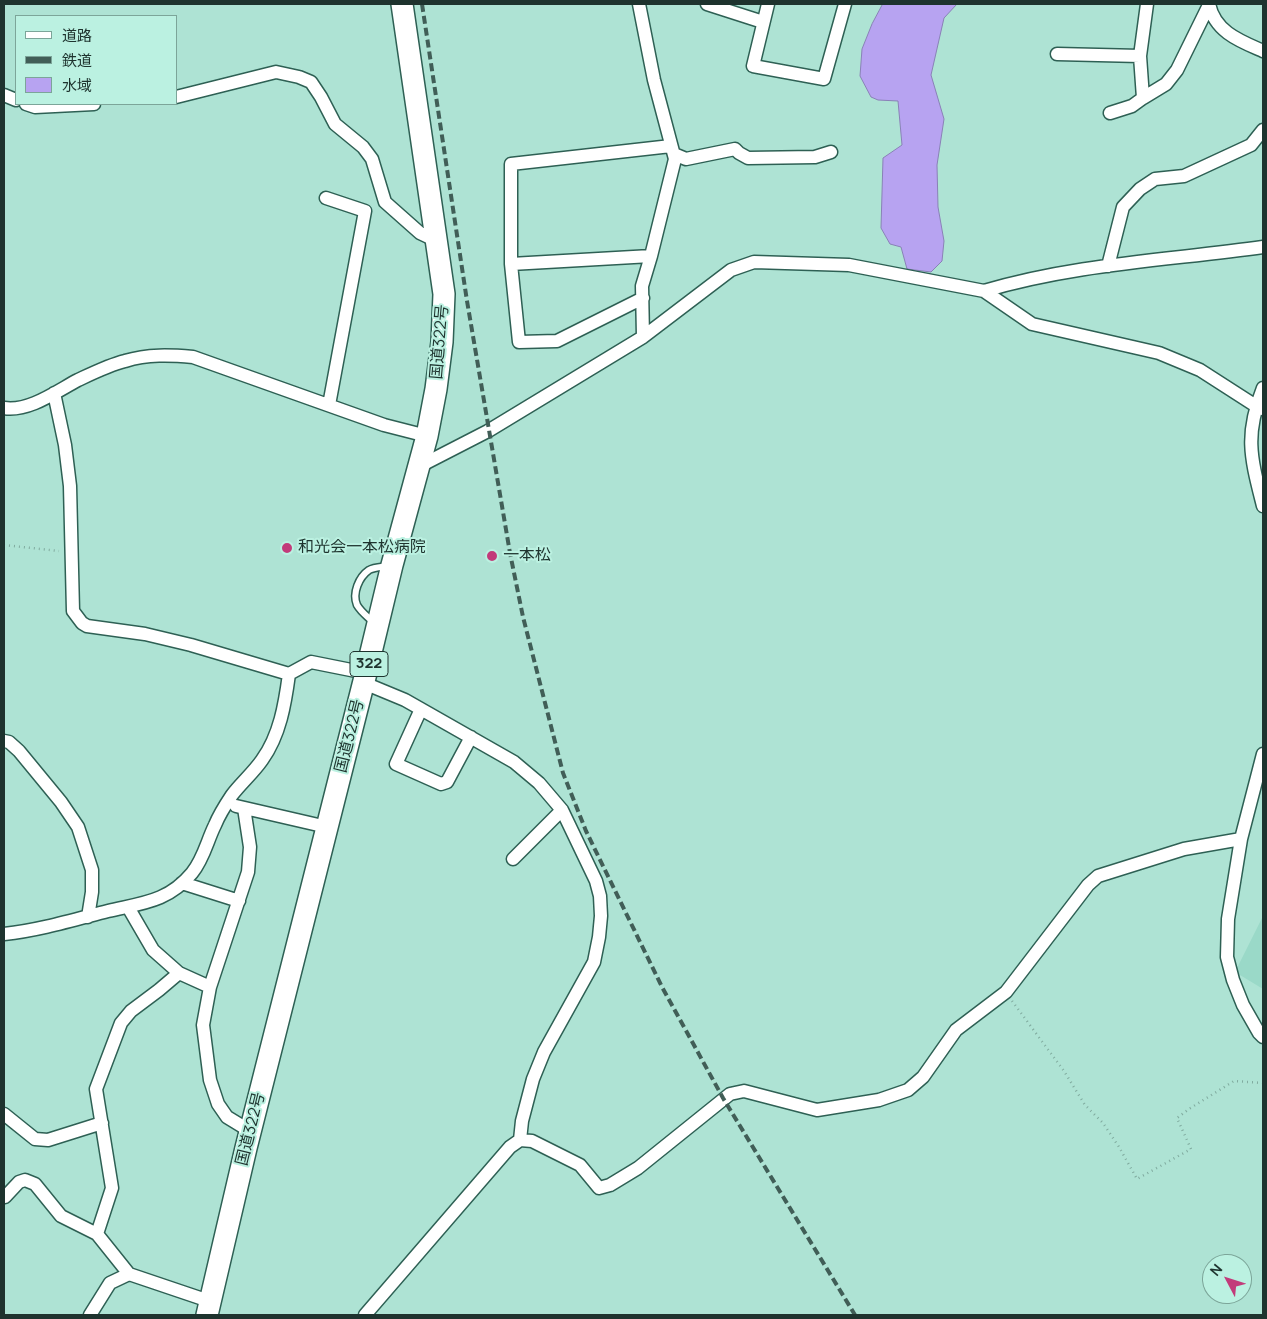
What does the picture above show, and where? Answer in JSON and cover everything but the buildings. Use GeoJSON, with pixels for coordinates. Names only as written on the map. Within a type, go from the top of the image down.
{"type":"FeatureCollection","features":[{"type":"Feature","properties":{"kind":"highway","name":"国道322号"},"geometry":{"type":"LineString","coordinates":[[208,1308],[250,1131],[328,827],[392,565],[427,436],[442,342],[444,294],[402,4]]}},
{"type":"Feature","properties":{"kind":"street"},"geometry":{"type":"LineString","coordinates":[[639,4],[654,80],[674,159],[642,286],[643,337]]}},
{"type":"Feature","properties":{"kind":"street"},"geometry":{"type":"LineString","coordinates":[[707,4],[764,22]]}},
{"type":"Feature","properties":{"kind":"street"},"geometry":{"type":"LineString","coordinates":[[768,4],[753,66],[824,79],[844,4]]}},
{"type":"Feature","properties":{"kind":"street"},"geometry":{"type":"LineString","coordinates":[[1144,98],[1140,56],[1147,4]]}},
{"type":"Feature","properties":{"kind":"street"},"geometry":{"type":"LineString","coordinates":[[1209,4],[1211,12],[1224,30],[1236,40],[1263,51]]}},
{"type":"Feature","properties":{"kind":"street"},"geometry":{"type":"LineString","coordinates":[[1110,113],[1132,106],[1166,84],[1177,70],[1209,4]]}},
{"type":"Feature","properties":{"kind":"street"},"geometry":{"type":"LineString","coordinates":[[1057,54],[1140,56]]}},
{"type":"Feature","properties":{"kind":"street"},"geometry":{"type":"LineString","coordinates":[[178,96],[276,72],[299,77],[311,82],[335,124],[363,147],[372,159],[385,202],[420,233],[437,241]]}},
{"type":"Feature","properties":{"kind":"street"},"geometry":{"type":"LineString","coordinates":[[28,105],[35,108],[79,105]]}},
{"type":"Feature","properties":{"kind":"street"},"geometry":{"type":"LineString","coordinates":[[1108,266],[1123,207],[1140,188],[1155,179],[1184,176],[1251,145],[1263,130]]}},
{"type":"Feature","properties":{"kind":"street"},"geometry":{"type":"LineString","coordinates":[[642,298],[557,341],[519,342],[511,264],[511,164],[673,150],[686,159],[735,149],[748,158],[815,156],[832,152]]}},
{"type":"Feature","properties":{"kind":"street"},"geometry":{"type":"LineString","coordinates":[[326,198],[365,211],[329,405]]}},
{"type":"Feature","properties":{"kind":"street"},"geometry":{"type":"LineString","coordinates":[[984,291],[1006,285],[1108,266],[1263,247]]}},
{"type":"Feature","properties":{"kind":"street"},"geometry":{"type":"LineString","coordinates":[[511,264],[651,256]]}},
{"type":"Feature","properties":{"kind":"street"},"geometry":{"type":"LineString","coordinates":[[418,467],[488,431],[643,337],[731,270],[754,262],[849,265],[984,291],[1032,324],[1159,353],[1192,366],[1260,408]]}},
{"type":"Feature","properties":{"kind":"street"},"geometry":{"type":"LineString","coordinates":[[4,408],[18,408],[30,405],[124,361],[162,355],[193,357],[384,425],[427,436]]}},
{"type":"Feature","properties":{"kind":"street"},"geometry":{"type":"LineString","coordinates":[[1263,388],[1260,408],[1250,437],[1253,466],[1263,506]]}},
{"type":"Feature","properties":{"kind":"street"},"geometry":{"type":"LineString","coordinates":[[54,393],[65,445],[70,486],[73,611],[82,624],[145,634],[191,645],[289,674],[311,662],[365,678],[471,737],[531,774],[552,796],[562,810],[598,888],[601,916],[599,937],[594,962],[544,1052],[533,1079],[522,1121],[520,1140]]}},
{"type":"Feature","properties":{"kind":"street"},"geometry":{"type":"LineString","coordinates":[[4,934],[32,931],[146,904],[182,883],[200,862],[215,825],[227,804],[263,759],[275,736],[284,710],[289,674]]}},
{"type":"Feature","properties":{"kind":"street"},"geometry":{"type":"LineString","coordinates":[[421,709],[396,764],[441,784],[447,782],[471,737]]}},
{"type":"Feature","properties":{"kind":"street"},"geometry":{"type":"LineString","coordinates":[[4,741],[9,742],[19,751],[78,827],[92,870],[92,892],[88,917]]}},
{"type":"Feature","properties":{"kind":"street"},"geometry":{"type":"LineString","coordinates":[[1263,754],[1241,839],[1228,919],[1227,957],[1233,980],[1243,1005],[1263,1037]]}},
{"type":"Feature","properties":{"kind":"street"},"geometry":{"type":"LineString","coordinates":[[227,804],[328,827]]}},
{"type":"Feature","properties":{"kind":"street"},"geometry":{"type":"LineString","coordinates":[[244,808],[250,847],[248,872],[210,986],[203,1025],[210,1080],[218,1104],[227,1117],[250,1131]]}},
{"type":"Feature","properties":{"kind":"street"},"geometry":{"type":"LineString","coordinates":[[513,859],[562,810]]}},
{"type":"Feature","properties":{"kind":"street"},"geometry":{"type":"LineString","coordinates":[[365,1315],[510,1147],[520,1140],[532,1141],[580,1164],[599,1188],[610,1185],[638,1168],[730,1094],[744,1091],[816,1110],[879,1100],[908,1090],[923,1077],[956,1030],[1006,992],[1088,885],[1098,876],[1184,849],[1241,839]]}},
{"type":"Feature","properties":{"kind":"street"},"geometry":{"type":"LineString","coordinates":[[182,883],[239,901]]}},
{"type":"Feature","properties":{"kind":"street"},"geometry":{"type":"LineString","coordinates":[[128,907],[153,950],[179,973],[210,986]]}},
{"type":"Feature","properties":{"kind":"street"},"geometry":{"type":"LineString","coordinates":[[96,1234],[112,1188],[96,1089],[121,1023],[131,1011],[179,973]]}},
{"type":"Feature","properties":{"kind":"street"},"geometry":{"type":"LineString","coordinates":[[4,1114],[35,1139],[48,1140],[102,1123]]}},
{"type":"Feature","properties":{"kind":"street"},"geometry":{"type":"LineString","coordinates":[[7,1198],[19,1182],[26,1180],[35,1184],[62,1216],[96,1234],[128,1274],[208,1308]]}},
{"type":"Feature","properties":{"kind":"street"},"geometry":{"type":"LineString","coordinates":[[90,1315],[110,1283],[128,1274]]}},
{"type":"Feature","properties":{"kind":"lane"},"geometry":{"type":"LineString","coordinates":[[378,627],[360,610],[356,603],[357,586],[370,569],[392,565]]}},
{"type":"Feature","properties":{"kind":"path"},"geometry":{"type":"LineString","coordinates":[[4,545],[60,551],[73,550]]}},
{"type":"Feature","properties":{"kind":"path"},"geometry":{"type":"LineString","coordinates":[[1006,992],[1020,1014],[1064,1071],[1085,1105],[1103,1123],[1120,1147],[1137,1179],[1192,1149],[1177,1118],[1234,1081],[1263,1083]]}},
{"type":"Feature","properties":{"kind":"shaded area"},"geometry":{"type":"Polygon","coordinates":[[[1263,916],[1263,989],[1235,972],[1263,916]]]}},
{"type":"Feature","properties":{"kind":"water"},"geometry":{"type":"Polygon","coordinates":[[[883,4],[957,4],[944,18],[931,75],[944,119],[937,165],[938,207],[944,241],[942,261],[931,272],[907,269],[901,247],[890,244],[881,228],[883,158],[902,145],[898,101],[878,100],[871,97],[860,76],[862,49],[872,24],[883,4]]]}},
{"type":"Feature","properties":{"kind":"railway"},"geometry":{"type":"LineString","coordinates":[[422,4],[467,301],[510,553],[523,617],[563,773],[586,831],[662,987],[723,1098],[855,1315]]}},
{"type":"Feature","properties":{"kind":"place","name":"和光会一本松病院"},"geometry":{"type":"Point","coordinates":[287,548]}},
{"type":"Feature","properties":{"kind":"place","name":"一本松"},"geometry":{"type":"Point","coordinates":[492,556]}}]}
